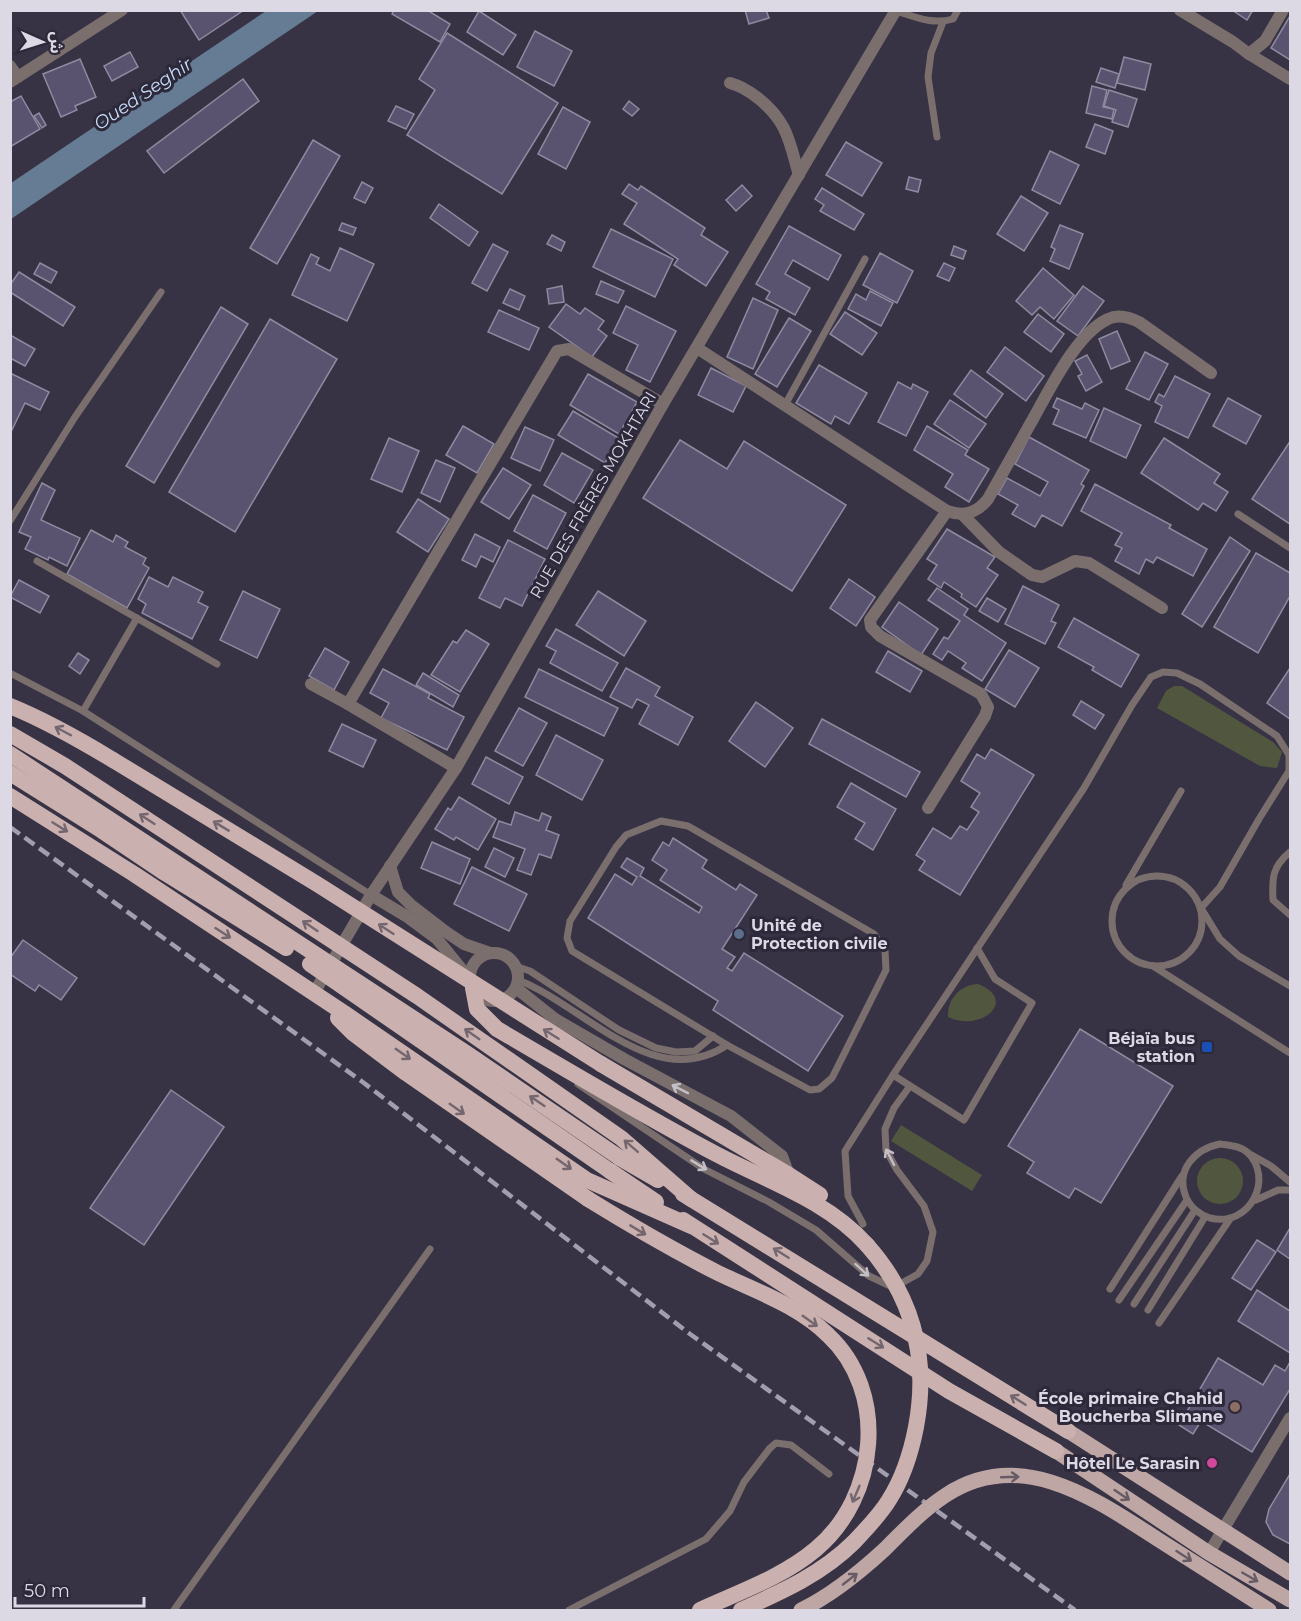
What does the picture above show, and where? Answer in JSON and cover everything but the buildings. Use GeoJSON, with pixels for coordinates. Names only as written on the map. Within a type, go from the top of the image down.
{"type":"FeatureCollection","features":[{"type":"Feature","properties":{"kind":"highway"},"geometry":{"type":"LineString","coordinates":[[10,706],[60,729],[113,760],[317,884],[559,1039],[789,1174],[863,1224],[900,1270],[926,1328],[931,1359],[931,1391],[922,1449],[912,1480],[897,1506],[860,1550],[813,1586],[765,1611]]}},
{"type":"Feature","properties":{"kind":"highway"},"geometry":{"type":"LineString","coordinates":[[10,735],[65,766],[343,947],[621,1138],[691,1199]]}},
{"type":"Feature","properties":{"kind":"highway"},"geometry":{"type":"LineString","coordinates":[[10,754],[456,1046],[615,1164],[691,1226],[949,1391],[1056,1451]]}},
{"type":"Feature","properties":{"kind":"highway"},"geometry":{"type":"LineString","coordinates":[[10,773],[316,968],[615,1164],[691,1199],[1068,1431]]}},
{"type":"Feature","properties":{"kind":"highway"},"geometry":{"type":"LineString","coordinates":[[10,796],[134,874],[314,993],[587,1180],[691,1226]]}},
{"type":"Feature","properties":{"kind":"highway"},"geometry":{"type":"LineString","coordinates":[[472,985],[477,1009],[497,1029],[716,1154],[812,1201],[856,1232],[891,1276],[907,1306],[921,1360],[921,1390],[912,1447],[889,1501],[853,1543],[832,1561],[794,1585],[741,1611]]}},
{"type":"Feature","properties":{"kind":"highway"},"geometry":{"type":"LineString","coordinates":[[314,993],[353,1034],[588,1199],[650,1237],[788,1306],[812,1321],[841,1349],[857,1377],[866,1404],[869,1432],[863,1477],[852,1503],[838,1527],[818,1547],[797,1563],[700,1611]]}},
{"type":"Feature","properties":{"kind":"main road"},"geometry":{"type":"LineString","coordinates":[[1068,1431],[1290,1573]]}},
{"type":"Feature","properties":{"kind":"main road"},"geometry":{"type":"LineString","coordinates":[[1056,1451],[1209,1553],[1290,1600]]}},
{"type":"Feature","properties":{"kind":"main road"},"geometry":{"type":"LineString","coordinates":[[801,1611],[835,1591],[859,1572],[924,1510],[947,1494],[990,1478],[1013,1476],[1052,1481],[1089,1496],[1269,1611]]}},
{"type":"Feature","properties":{"kind":"street"},"geometry":{"type":"LineString","coordinates":[[10,66],[14,80],[122,10]]}},
{"type":"Feature","properties":{"kind":"street"},"geometry":{"type":"LineString","coordinates":[[1180,10],[1290,79]]}},
{"type":"Feature","properties":{"kind":"street"},"geometry":{"type":"LineString","coordinates":[[1249,54],[1264,41],[1283,10]]}},
{"type":"Feature","properties":{"kind":"street","name":"RUE DES FRÈRES MOKHTARI"},"geometry":{"type":"LineString","coordinates":[[314,993],[343,947],[371,895],[456,768],[663,404],[896,11]]}},
{"type":"Feature","properties":{"kind":"street"},"geometry":{"type":"LineString","coordinates":[[730,83],[744,87],[775,111],[787,133],[799,175]]}},
{"type":"Feature","properties":{"kind":"street"},"geometry":{"type":"LineString","coordinates":[[697,348],[947,511],[962,514],[977,510],[988,500],[1062,369],[1086,338],[1109,318],[1129,317],[1139,322],[1211,373]]}},
{"type":"Feature","properties":{"kind":"street"},"geometry":{"type":"LineString","coordinates":[[348,704],[557,351],[569,349],[663,404]]}},
{"type":"Feature","properties":{"kind":"street"},"geometry":{"type":"LineString","coordinates":[[928,808],[985,716],[988,707],[981,694],[880,636],[871,627],[870,620],[947,511]]}},
{"type":"Feature","properties":{"kind":"street"},"geometry":{"type":"LineString","coordinates":[[962,514],[999,552],[1032,575],[1042,577],[1075,561],[1089,563],[1162,608]]}},
{"type":"Feature","properties":{"kind":"street"},"geometry":{"type":"LineString","coordinates":[[310,684],[456,768]]}},
{"type":"Feature","properties":{"kind":"street"},"geometry":{"type":"LineString","coordinates":[[371,895],[406,916],[437,939],[484,998],[498,1000],[511,994],[517,984],[515,966],[505,955],[490,953],[464,944],[411,905],[398,892],[390,866]]}},
{"type":"Feature","properties":{"kind":"street"},"geometry":{"type":"LineString","coordinates":[[472,985],[471,973],[477,960],[490,953]]}},
{"type":"Feature","properties":{"kind":"street"},"geometry":{"type":"LineString","coordinates":[[517,984],[555,1018],[632,1064],[731,1116],[782,1156],[789,1174]]}},
{"type":"Feature","properties":{"kind":"street"},"geometry":{"type":"LineString","coordinates":[[1209,1553],[1290,1418]]}},
{"type":"Feature","properties":{"kind":"lane"},"geometry":{"type":"LineString","coordinates":[[896,11],[927,21],[943,22],[953,19],[958,10]]}},
{"type":"Feature","properties":{"kind":"lane"},"geometry":{"type":"LineString","coordinates":[[938,137],[928,77],[931,53],[943,22]]}},
{"type":"Feature","properties":{"kind":"lane"},"geometry":{"type":"LineString","coordinates":[[785,405],[865,259]]}},
{"type":"Feature","properties":{"kind":"lane"},"geometry":{"type":"LineString","coordinates":[[10,521],[75,417],[161,292]]}},
{"type":"Feature","properties":{"kind":"lane"},"geometry":{"type":"LineString","coordinates":[[1238,514],[1290,548]]}},
{"type":"Feature","properties":{"kind":"lane"},"geometry":{"type":"LineString","coordinates":[[37,561],[217,664]]}},
{"type":"Feature","properties":{"kind":"lane"},"geometry":{"type":"LineString","coordinates":[[83,711],[137,618]]}},
{"type":"Feature","properties":{"kind":"lane"},"geometry":{"type":"LineString","coordinates":[[863,1224],[848,1196],[845,1151],[1084,788],[1151,677],[1163,672],[1177,673],[1200,684],[1277,736],[1289,755],[1290,771],[1258,819],[1220,887],[1201,908]]}},
{"type":"Feature","properties":{"kind":"lane"},"geometry":{"type":"LineString","coordinates":[[10,673],[83,711],[371,895]]}},
{"type":"Feature","properties":{"kind":"lane"},"geometry":{"type":"LineString","coordinates":[[1180,791],[1115,905],[1112,918],[1113,932],[1119,945],[1139,963],[1153,966],[1168,965],[1181,960],[1192,950],[1200,937],[1203,922],[1201,908]]}},
{"type":"Feature","properties":{"kind":"lane"},"geometry":{"type":"LineString","coordinates":[[662,821],[688,826],[874,934],[885,951],[886,970],[832,1078],[819,1089],[810,1090],[713,1036],[584,960],[572,951],[567,938],[570,921],[616,847],[626,835],[662,821]]}},
{"type":"Feature","properties":{"kind":"lane"},"geometry":{"type":"LineString","coordinates":[[1290,852],[1282,858],[1272,877],[1273,900],[1290,915]]}},
{"type":"Feature","properties":{"kind":"lane"},"geometry":{"type":"LineString","coordinates":[[1121,893],[1132,883],[1145,877],[1159,875],[1185,884],[1195,895],[1220,939],[1239,956],[1290,986]]}},
{"type":"Feature","properties":{"kind":"lane"},"geometry":{"type":"LineString","coordinates":[[893,1076],[964,1120],[1032,1003],[995,980],[977,948]]}},
{"type":"Feature","properties":{"kind":"lane"},"geometry":{"type":"LineString","coordinates":[[515,966],[530,971],[619,1030],[656,1048],[675,1052],[695,1051],[713,1036]]}},
{"type":"Feature","properties":{"kind":"lane"},"geometry":{"type":"LineString","coordinates":[[1153,966],[1290,1053]]}},
{"type":"Feature","properties":{"kind":"lane"},"geometry":{"type":"LineString","coordinates":[[517,984],[535,987],[614,1036],[653,1056],[675,1060],[696,1060],[728,1045]]}},
{"type":"Feature","properties":{"kind":"lane"},"geometry":{"type":"LineString","coordinates":[[567,1070],[590,1094],[704,1169],[769,1202],[816,1230],[868,1276],[888,1285],[900,1284],[918,1274],[927,1261],[933,1232],[924,1206],[897,1170],[886,1150],[885,1129],[894,1108],[910,1086]]}},
{"type":"Feature","properties":{"kind":"lane"},"geometry":{"type":"LineString","coordinates":[[1246,1152],[1257,1171],[1259,1183],[1257,1194],[1242,1214],[1230,1219],[1218,1220],[1205,1217],[1195,1210],[1187,1200],[1183,1187],[1184,1174],[1188,1162],[1196,1153],[1208,1146],[1220,1144],[1233,1146],[1246,1152],[1272,1166],[1290,1182]]}},
{"type":"Feature","properties":{"kind":"lane"},"geometry":{"type":"LineString","coordinates":[[1110,1289],[1184,1174]]}},
{"type":"Feature","properties":{"kind":"lane"},"geometry":{"type":"LineString","coordinates":[[1251,1203],[1261,1196],[1278,1190],[1290,1190]]}},
{"type":"Feature","properties":{"kind":"lane"},"geometry":{"type":"LineString","coordinates":[[1119,1300],[1187,1200]]}},
{"type":"Feature","properties":{"kind":"lane"},"geometry":{"type":"LineString","coordinates":[[1134,1304],[1195,1210]]}},
{"type":"Feature","properties":{"kind":"lane"},"geometry":{"type":"LineString","coordinates":[[1148,1310],[1205,1217]]}},
{"type":"Feature","properties":{"kind":"lane"},"geometry":{"type":"LineString","coordinates":[[1159,1323],[1230,1219]]}},
{"type":"Feature","properties":{"kind":"lane"},"geometry":{"type":"LineString","coordinates":[[174,1611],[430,1249]]}},
{"type":"Feature","properties":{"kind":"lane"},"geometry":{"type":"LineString","coordinates":[[569,1611],[706,1539],[729,1511],[744,1482],[776,1443],[791,1445],[829,1474]]}},
{"type":"Feature","properties":{"kind":"green space"},"geometry":{"type":"Polygon","coordinates":[[[1174,686],[1182,686],[1273,742],[1282,752],[1277,768],[1260,766],[1157,708],[1166,691],[1174,686]]]}},
{"type":"Feature","properties":{"kind":"green space"},"geometry":{"type":"Polygon","coordinates":[[[978,984],[990,991],[995,998],[995,1006],[991,1012],[983,1018],[972,1021],[960,1021],[948,1017],[950,1004],[956,994],[966,987],[978,984]]]}},
{"type":"Feature","properties":{"kind":"green space"},"geometry":{"type":"Polygon","coordinates":[[[901,1125],[982,1175],[972,1191],[891,1141],[901,1125]]]}},
{"type":"Feature","properties":{"kind":"green space"},"geometry":{"type":"Polygon","coordinates":[[[1220,1158],[1236,1165],[1243,1181],[1236,1197],[1220,1204],[1204,1197],[1197,1181],[1204,1165],[1220,1158]]]}},
{"type":"Feature","properties":{"kind":"water","name":"Oued Seghir"},"geometry":{"type":"Polygon","coordinates":[[[266,11],[318,11],[11,219],[11,183],[266,11]]]}},
{"type":"Feature","properties":{"kind":"railway"},"geometry":{"type":"LineString","coordinates":[[10,827],[364,1083],[690,1334],[1075,1610]]}},
{"type":"Feature","properties":{"kind":"place","name":"Unité de Protection civile"},"geometry":{"type":"Point","coordinates":[739,934]}},
{"type":"Feature","properties":{"kind":"place","name":"Béjaïa bus station"},"geometry":{"type":"Point","coordinates":[1207,1047]}},
{"type":"Feature","properties":{"kind":"place","name":"École primaire Chahid Boucherba Slimane"},"geometry":{"type":"Point","coordinates":[1235,1407]}},
{"type":"Feature","properties":{"kind":"place","name":"Hôtel Le Sarasin"},"geometry":{"type":"Point","coordinates":[1212,1463]}}]}
